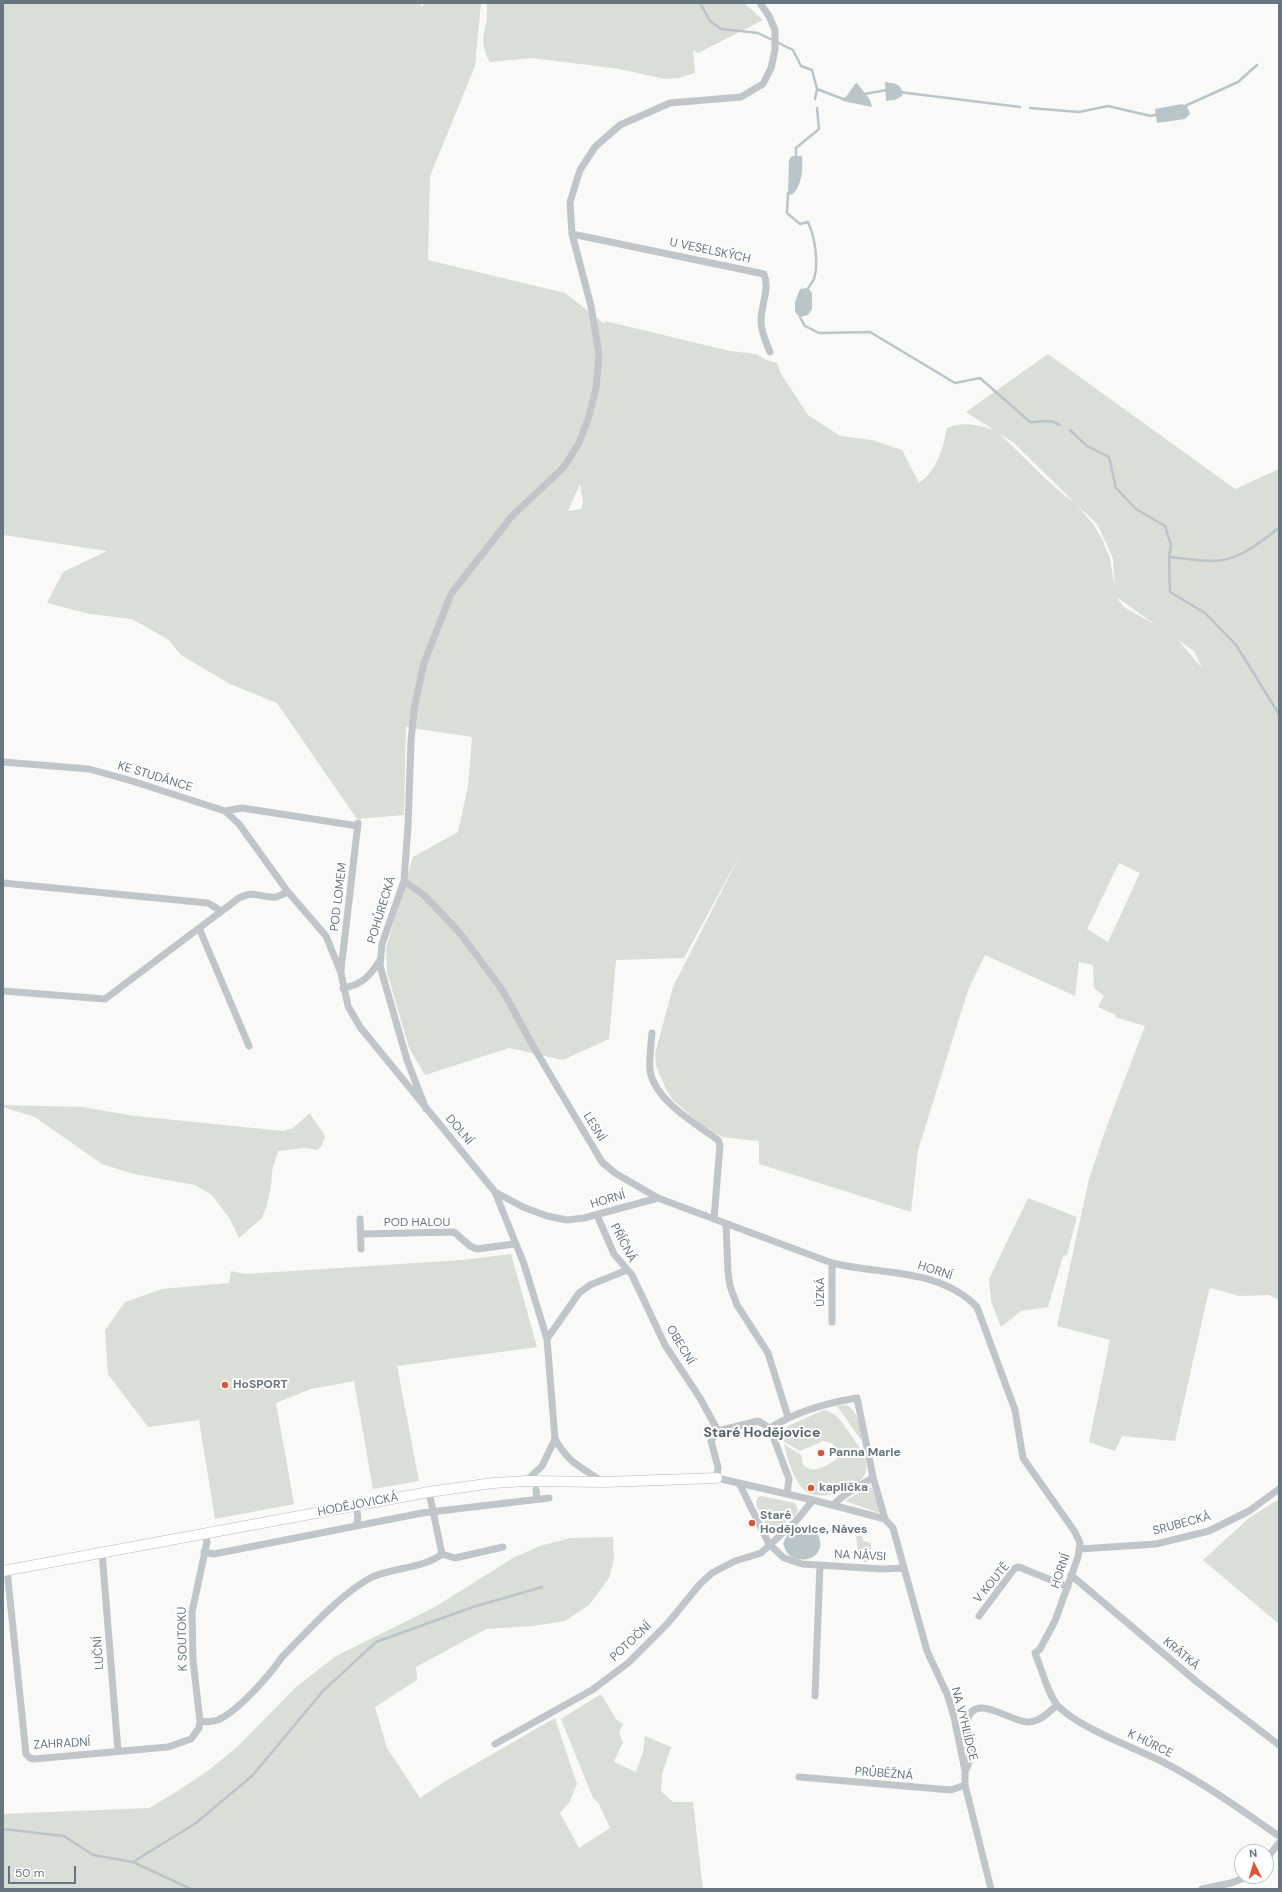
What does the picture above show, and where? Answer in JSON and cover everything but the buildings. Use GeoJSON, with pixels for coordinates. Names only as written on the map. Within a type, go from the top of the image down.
{"type":"FeatureCollection","features":[{"type":"Feature","properties":{"kind":"street","name":"POHŮRECKÁ"},"geometry":{"type":"LineString","coordinates":[[426,1109],[407,1060],[395,1023],[383,983],[380,960],[382,944],[404,881],[408,826],[411,741],[414,709],[424,663],[451,594],[511,517],[564,467],[579,443],[589,416],[596,388],[599,354],[591,306],[572,234],[570,202],[580,170],[595,148],[620,125],[670,103],[741,97],[763,84],[771,68],[775,46],[775,30],[769,16],[760,3]]}},
{"type":"Feature","properties":{"kind":"street","name":"U VESELSKÝCH"},"geometry":{"type":"LineString","coordinates":[[572,234],[764,274],[767,282],[761,320],[762,331],[770,352]]}},
{"type":"Feature","properties":{"kind":"street","name":"KE STUDÁNCE"},"geometry":{"type":"LineString","coordinates":[[3,762],[88,769],[132,781],[225,811],[239,824],[271,869]]}},
{"type":"Feature","properties":{"kind":"street","name":"POD LOMEM"},"geometry":{"type":"LineString","coordinates":[[225,811],[242,808],[358,825],[341,973]]}},
{"type":"Feature","properties":{"kind":"street","name":"DOLNÍ"},"geometry":{"type":"LineString","coordinates":[[271,869],[288,892],[326,936],[341,973],[348,1006],[360,1027],[426,1109],[452,1137],[495,1192],[514,1244],[524,1264],[547,1339],[555,1439],[565,1456],[577,1467],[604,1482]]}},
{"type":"Feature","properties":{"kind":"street","name":"LESNÍ"},"geometry":{"type":"LineString","coordinates":[[404,881],[425,896],[460,933],[503,992],[533,1046],[602,1162],[615,1173],[658,1198]]}},
{"type":"Feature","properties":{"kind":"street"},"geometry":{"type":"LineString","coordinates":[[3,883],[208,903],[221,911]]}},
{"type":"Feature","properties":{"kind":"street"},"geometry":{"type":"LineString","coordinates":[[3,990],[105,999],[245,894],[254,893],[276,897],[288,892]]}},
{"type":"Feature","properties":{"kind":"street"},"geometry":{"type":"LineString","coordinates":[[199,928],[249,1046]]}},
{"type":"Feature","properties":{"kind":"street"},"geometry":{"type":"LineString","coordinates":[[343,988],[362,982],[371,975],[380,960]]}},
{"type":"Feature","properties":{"kind":"street"},"geometry":{"type":"LineString","coordinates":[[652,1033],[650,1071],[658,1091],[681,1114],[718,1140],[720,1145],[714,1219]]}},
{"type":"Feature","properties":{"kind":"street","name":"HORNÍ"},"geometry":{"type":"LineString","coordinates":[[495,1192],[523,1207],[547,1216],[567,1220],[597,1214],[658,1198],[832,1263],[851,1268],[918,1276],[957,1290],[968,1297],[977,1307],[1015,1410],[1023,1458],[1078,1538],[1080,1550],[1056,1621],[1040,1649],[1035,1653]]}},
{"type":"Feature","properties":{"kind":"street","name":"PŘÍČNÁ"},"geometry":{"type":"LineString","coordinates":[[547,1339],[579,1293],[590,1285],[627,1270],[614,1254],[597,1214]]}},
{"type":"Feature","properties":{"kind":"street"},"geometry":{"type":"LineString","coordinates":[[360,1218],[361,1249]]}},
{"type":"Feature","properties":{"kind":"street"},"geometry":{"type":"LineString","coordinates":[[726,1224],[730,1286],[737,1305],[768,1353],[788,1417]]}},
{"type":"Feature","properties":{"kind":"street","name":"POD HALOU"},"geometry":{"type":"LineString","coordinates":[[361,1234],[454,1232],[470,1246],[478,1249],[514,1244]]}},
{"type":"Feature","properties":{"kind":"street","name":"ÚZKÁ"},"geometry":{"type":"LineString","coordinates":[[832,1263],[832,1322]]}},
{"type":"Feature","properties":{"kind":"street","name":"OBECNÍ"},"geometry":{"type":"LineString","coordinates":[[627,1270],[637,1284],[665,1345],[700,1398],[718,1431]]}},
{"type":"Feature","properties":{"kind":"street","name":"NA NÁVSI"},"geometry":{"type":"LineString","coordinates":[[739,1483],[769,1544],[784,1558],[802,1564],[882,1569],[904,1568],[893,1528],[885,1519],[874,1477],[858,1398],[829,1402],[788,1417],[770,1428]]}},
{"type":"Feature","properties":{"kind":"street"},"geometry":{"type":"LineString","coordinates":[[787,1494],[789,1479],[770,1428],[758,1421],[718,1431],[712,1441],[718,1467],[717,1478],[834,1505],[885,1519]]}},
{"type":"Feature","properties":{"kind":"street"},"geometry":{"type":"LineString","coordinates":[[526,1481],[542,1466],[555,1439]]}},
{"type":"Feature","properties":{"kind":"street"},"geometry":{"type":"LineString","coordinates":[[834,1505],[843,1496],[857,1489],[874,1477]]}},
{"type":"Feature","properties":{"kind":"street","name":"HODĚJOVICKÁ"},"geometry":{"type":"LineString","coordinates":[[5,1570],[429,1492],[493,1483],[526,1481],[604,1482],[717,1478]]}},
{"type":"Feature","properties":{"kind":"street","name":"SRUBECKÁ"},"geometry":{"type":"LineString","coordinates":[[1080,1550],[1156,1544],[1209,1531],[1249,1511],[1279,1488]]}},
{"type":"Feature","properties":{"kind":"street"},"geometry":{"type":"LineString","coordinates":[[536,1490],[537,1499]]}},
{"type":"Feature","properties":{"kind":"street"},"geometry":{"type":"LineString","coordinates":[[429,1492],[442,1554]]}},
{"type":"Feature","properties":{"kind":"street"},"geometry":{"type":"LineString","coordinates":[[204,1552],[214,1554],[433,1512],[549,1498]]}},
{"type":"Feature","properties":{"kind":"street"},"geometry":{"type":"LineString","coordinates":[[769,1544],[796,1521],[813,1500]]}},
{"type":"Feature","properties":{"kind":"street"},"geometry":{"type":"LineString","coordinates":[[356,1506],[358,1518],[356,1526]]}},
{"type":"Feature","properties":{"kind":"street","name":"K SOUTOKU"},"geometry":{"type":"LineString","coordinates":[[200,1721],[193,1660],[192,1612],[206,1542],[205,1534]]}},
{"type":"Feature","properties":{"kind":"street","name":"POTOČNÍ"},"geometry":{"type":"LineString","coordinates":[[495,1744],[592,1690],[628,1663],[668,1623],[700,1584],[712,1574],[735,1561],[761,1553],[769,1544]]}},
{"type":"Feature","properties":{"kind":"street"},"geometry":{"type":"LineString","coordinates":[[200,1721],[209,1722],[218,1720],[251,1694],[274,1670],[282,1657],[360,1584],[383,1572],[429,1561],[442,1554],[455,1558],[503,1547]]}},
{"type":"Feature","properties":{"kind":"street","name":"LUČNÍ"},"geometry":{"type":"LineString","coordinates":[[102,1552],[118,1751]]}},
{"type":"Feature","properties":{"kind":"street"},"geometry":{"type":"LineString","coordinates":[[815,1696],[820,1565]]}},
{"type":"Feature","properties":{"kind":"street","name":"V KOUTĚ"},"geometry":{"type":"LineString","coordinates":[[979,1616],[1015,1568],[1019,1567],[1068,1587]]}},
{"type":"Feature","properties":{"kind":"street","name":"NA VYHLÍDCE"},"geometry":{"type":"LineString","coordinates":[[904,1568],[927,1651],[947,1694],[964,1771],[965,1785],[991,1889]]}},
{"type":"Feature","properties":{"kind":"street","name":"ZAHRADNÍ"},"geometry":{"type":"LineString","coordinates":[[5,1570],[26,1754],[30,1758],[34,1759],[156,1749],[185,1742],[195,1735],[200,1721]]}},
{"type":"Feature","properties":{"kind":"street","name":"KRÁTKÁ"},"geometry":{"type":"LineString","coordinates":[[1071,1575],[1197,1682],[1279,1745]]}},
{"type":"Feature","properties":{"kind":"street","name":"K HŮRCE"},"geometry":{"type":"LineString","coordinates":[[1035,1653],[1057,1705],[1083,1724],[1164,1763],[1209,1789],[1279,1836]]}},
{"type":"Feature","properties":{"kind":"street"},"geometry":{"type":"LineString","coordinates":[[964,1771],[969,1766],[970,1758],[967,1721],[973,1710],[981,1707],[1028,1722],[1044,1717],[1057,1705]]}},
{"type":"Feature","properties":{"kind":"street","name":"PRŮBĚŽNÁ"},"geometry":{"type":"LineString","coordinates":[[799,1778],[951,1790],[965,1785]]}},
{"type":"Feature","properties":{"kind":"street"},"geometry":{"type":"LineString","coordinates":[[1270,1830],[1279,1827]]}},
{"type":"Feature","properties":{"kind":"street"},"geometry":{"type":"LineString","coordinates":[[1202,1889],[1234,1882]]}},
{"type":"Feature","properties":{"kind":"shaded area"},"geometry":{"type":"Polygon","coordinates":[[[3,3],[421,3],[421,8],[424,3],[481,3],[475,66],[430,176],[428,260],[565,293],[605,324],[605,321],[730,351],[756,354],[766,360],[777,363],[781,374],[808,415],[840,436],[872,440],[902,450],[919,483],[935,465],[941,451],[947,428],[965,424],[976,425],[994,430],[966,412],[1048,354],[1235,489],[1279,469],[1279,1300],[1269,1295],[1239,1296],[1211,1288],[1209,1290],[1175,1441],[1122,1436],[1115,1451],[1089,1442],[1110,1340],[1057,1326],[1089,1179],[1105,1131],[1145,1026],[1115,1017],[1116,1015],[1098,1007],[1104,996],[1094,988],[1093,965],[1079,962],[1075,996],[985,955],[968,990],[918,1150],[911,1212],[759,1164],[759,1141],[722,1137],[700,1124],[672,1099],[656,1066],[655,1054],[673,987],[743,849],[684,958],[616,960],[609,1039],[563,1060],[509,1048],[425,1075],[409,1048],[387,972],[386,948],[413,857],[458,832],[468,786],[472,737],[406,727],[404,815],[357,819],[277,703],[230,684],[181,655],[169,640],[132,619],[90,614],[47,603],[63,572],[107,551],[3,535],[3,3]],[[998,433],[1054,487],[1075,503],[1013,442],[998,433]],[[580,484],[568,511],[581,509],[583,503],[580,484]],[[1076,504],[1093,524],[1102,539],[1110,558],[1115,589],[1113,558],[1097,524],[1076,504]],[[1117,598],[1124,607],[1157,626],[1117,598]],[[1178,640],[1202,668],[1194,651],[1178,640]],[[1119,863],[1087,929],[1108,942],[1140,873],[1119,863]]]}},
{"type":"Feature","properties":{"kind":"shaded area"},"geometry":{"type":"Polygon","coordinates":[[[486,3],[744,3],[763,20],[698,53],[693,50],[695,73],[679,78],[664,79],[620,69],[532,58],[490,62],[485,53],[483,44],[487,18],[486,3]]]}},
{"type":"Feature","properties":{"kind":"shaded area"},"geometry":{"type":"Polygon","coordinates":[[[885,82],[898,85],[901,89],[902,96],[895,100],[886,101],[885,82]]]}},
{"type":"Feature","properties":{"kind":"shaded area"},"geometry":{"type":"Polygon","coordinates":[[[857,83],[870,100],[872,107],[843,101],[857,83]]]}},
{"type":"Feature","properties":{"kind":"shaded area"},"geometry":{"type":"Polygon","coordinates":[[[1182,104],[1187,106],[1190,114],[1185,119],[1157,123],[1155,109],[1182,104]]]}},
{"type":"Feature","properties":{"kind":"shaded area"},"geometry":{"type":"Polygon","coordinates":[[[792,156],[802,156],[802,171],[796,190],[793,194],[788,195],[789,160],[792,156]]]}},
{"type":"Feature","properties":{"kind":"shaded area"},"geometry":{"type":"Polygon","coordinates":[[[808,288],[812,293],[812,309],[808,315],[800,317],[795,312],[795,302],[800,289],[808,288]]]}},
{"type":"Feature","properties":{"kind":"shaded area"},"geometry":{"type":"Polygon","coordinates":[[[3,1105],[82,1107],[135,1116],[283,1131],[293,1128],[310,1113],[325,1136],[321,1147],[317,1150],[305,1148],[278,1151],[272,1171],[267,1205],[262,1218],[239,1238],[230,1219],[212,1195],[195,1185],[134,1174],[102,1164],[35,1117],[3,1107],[3,1105]]]}},
{"type":"Feature","properties":{"kind":"shaded area"},"geometry":{"type":"Polygon","coordinates":[[[1028,1198],[1077,1217],[1067,1255],[1063,1256],[1048,1307],[1021,1311],[1001,1327],[991,1301],[989,1279],[1028,1198]]]}},
{"type":"Feature","properties":{"kind":"shaded area","name":"HoSPORT"},"geometry":{"type":"Polygon","coordinates":[[[511,1254],[537,1347],[397,1366],[419,1481],[373,1489],[354,1381],[311,1389],[276,1403],[294,1504],[215,1519],[199,1420],[148,1427],[108,1374],[105,1330],[125,1302],[162,1289],[229,1283],[231,1271],[245,1274],[463,1260],[511,1254]]]}},
{"type":"Feature","properties":{"kind":"shaded area"},"geometry":{"type":"Polygon","coordinates":[[[846,1405],[850,1407],[856,1415],[862,1436],[861,1440],[837,1406],[846,1405]]]}},
{"type":"Feature","properties":{"kind":"shaded area"},"geometry":{"type":"Polygon","coordinates":[[[824,1410],[833,1413],[839,1419],[862,1451],[866,1463],[866,1472],[861,1480],[842,1492],[831,1495],[810,1494],[803,1489],[791,1468],[784,1444],[801,1455],[803,1465],[807,1468],[815,1469],[824,1467],[836,1460],[835,1449],[832,1443],[823,1441],[800,1451],[783,1441],[785,1430],[788,1426],[824,1410]]]}},
{"type":"Feature","properties":{"kind":"shaded area"},"geometry":{"type":"Polygon","coordinates":[[[868,1487],[872,1488],[880,1511],[879,1513],[845,1501],[868,1487]]]}},
{"type":"Feature","properties":{"kind":"shaded area"},"geometry":{"type":"Polygon","coordinates":[[[761,1496],[795,1503],[798,1510],[795,1516],[776,1529],[768,1528],[756,1505],[757,1498],[761,1496]]]}},
{"type":"Feature","properties":{"kind":"shaded area"},"geometry":{"type":"Polygon","coordinates":[[[1279,1499],[1279,1624],[1203,1560],[1249,1518],[1279,1499]]]}},
{"type":"Feature","properties":{"kind":"shaded area"},"geometry":{"type":"Polygon","coordinates":[[[809,1524],[815,1528],[820,1540],[818,1552],[808,1559],[802,1560],[789,1555],[783,1544],[787,1536],[797,1529],[809,1524]]]}},
{"type":"Feature","properties":{"kind":"shaded area"},"geometry":{"type":"Polygon","coordinates":[[[856,1536],[862,1536],[863,1541],[871,1543],[870,1562],[863,1562],[863,1552],[858,1551],[856,1536]]]}},
{"type":"Feature","properties":{"kind":"shaded area"},"geometry":{"type":"Polygon","coordinates":[[[613,1537],[614,1559],[609,1578],[589,1605],[565,1621],[533,1626],[486,1629],[416,1667],[417,1680],[375,1707],[387,1748],[420,1798],[444,1782],[555,1718],[577,1784],[569,1803],[560,1813],[579,1848],[610,1828],[599,1804],[593,1798],[561,1719],[601,1694],[616,1719],[623,1724],[619,1733],[623,1742],[614,1762],[636,1772],[643,1752],[645,1736],[671,1747],[662,1774],[661,1791],[673,1802],[693,1802],[703,1889],[3,1889],[3,1814],[149,1808],[209,1770],[238,1746],[296,1687],[336,1656],[435,1607],[513,1558],[540,1546],[570,1538],[613,1537]]]}},
{"type":"Feature","properties":{"kind":"waterway"},"geometry":{"type":"LineString","coordinates":[[700,3],[710,21],[721,29],[758,33],[793,50],[801,66],[812,70],[817,89],[815,99]]}},
{"type":"Feature","properties":{"kind":"waterway"},"geometry":{"type":"LineString","coordinates":[[1185,106],[1238,82],[1257,65]]}},
{"type":"Feature","properties":{"kind":"waterway"},"geometry":{"type":"LineString","coordinates":[[817,89],[846,99]]}},
{"type":"Feature","properties":{"kind":"waterway"},"geometry":{"type":"LineString","coordinates":[[864,94],[887,90]]}},
{"type":"Feature","properties":{"kind":"waterway"},"geometry":{"type":"LineString","coordinates":[[899,92],[1020,107]]}},
{"type":"Feature","properties":{"kind":"waterway"},"geometry":{"type":"LineString","coordinates":[[1030,108],[1079,112],[1108,106],[1151,116],[1159,114]]}},
{"type":"Feature","properties":{"kind":"waterway"},"geometry":{"type":"LineString","coordinates":[[796,158],[796,148],[819,129],[817,108]]}},
{"type":"Feature","properties":{"kind":"waterway"},"geometry":{"type":"LineString","coordinates":[[788,193],[787,213],[800,224],[808,222],[814,242],[816,258],[815,273],[814,279],[807,290]]}},
{"type":"Feature","properties":{"kind":"waterway"},"geometry":{"type":"LineString","coordinates":[[801,314],[800,317],[805,326],[819,333],[870,332],[955,383],[980,378],[1030,422],[1051,421],[1060,425]]}},
{"type":"Feature","properties":{"kind":"waterway"},"geometry":{"type":"LineString","coordinates":[[1070,430],[1087,446],[1109,457],[1116,488],[1136,509],[1165,526],[1171,545],[1169,557],[1170,592],[1205,613],[1236,645],[1279,714]]}},
{"type":"Feature","properties":{"kind":"waterway"},"geometry":{"type":"LineString","coordinates":[[1169,557],[1202,561],[1232,558],[1257,545],[1279,528]]}},
{"type":"Feature","properties":{"kind":"waterway"},"geometry":{"type":"LineString","coordinates":[[133,1862],[196,1823],[253,1775],[323,1691],[376,1642],[473,1607],[542,1587]]}},
{"type":"Feature","properties":{"kind":"waterway"},"geometry":{"type":"LineString","coordinates":[[3,1829],[64,1836],[93,1855],[133,1862],[191,1889]]}},
{"type":"Feature","properties":{"kind":"place","name":"HoSPORT"},"geometry":{"type":"Point","coordinates":[225,1385]}},
{"type":"Feature","properties":{"kind":"place","name":"Panna Marie"},"geometry":{"type":"Point","coordinates":[821,1453]}},
{"type":"Feature","properties":{"kind":"place","name":"kaplička"},"geometry":{"type":"Point","coordinates":[811,1488]}},
{"type":"Feature","properties":{"kind":"place","name":"Staré Hodějovice, Náves"},"geometry":{"type":"Point","coordinates":[752,1523]}},
{"type":"Feature","properties":{"kind":"district","name":"Staré Hodějovice"},"geometry":{"type":"Point","coordinates":[762,1433]}}]}
